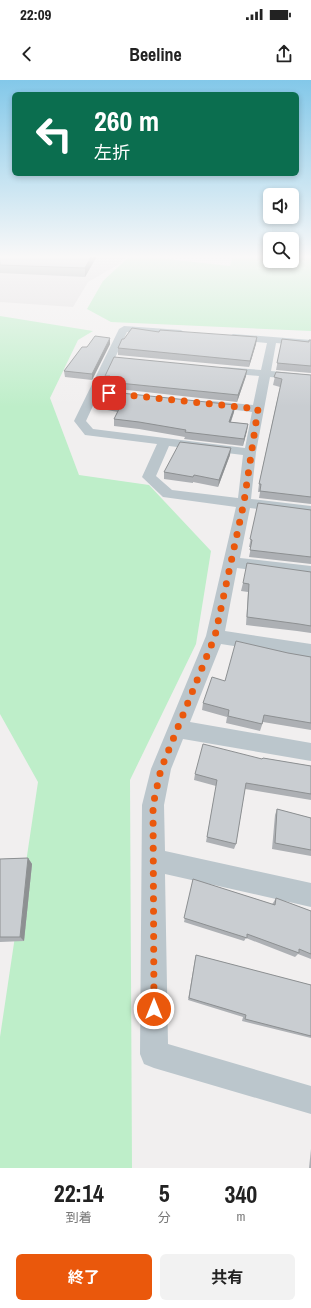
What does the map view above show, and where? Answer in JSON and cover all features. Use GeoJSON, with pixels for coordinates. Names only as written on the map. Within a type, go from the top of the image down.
{"type":"FeatureCollection","features":[{"type":"Feature","properties":{"kind":"street"},"geometry":{"type":"LineString","coordinates":[[194,334],[124,329],[115,359],[98,392],[80,421],[89,432],[250,452]]}},
{"type":"Feature","properties":{"kind":"street"},"geometry":{"type":"LineString","coordinates":[[225,336],[311,343]]}},
{"type":"Feature","properties":{"kind":"street"},"geometry":{"type":"LineString","coordinates":[[272,340],[250,452],[244,502],[215,636],[161,769],[153,805],[154,1054],[311,1100]]}},
{"type":"Feature","properties":{"kind":"street"},"geometry":{"type":"LineString","coordinates":[[211,369],[311,378]]}},
{"type":"Feature","properties":{"kind":"street"},"geometry":{"type":"LineString","coordinates":[[204,403],[258,409]]}},
{"type":"Feature","properties":{"kind":"street"},"geometry":{"type":"LineString","coordinates":[[164,442],[149,477],[168,494],[311,511]]}},
{"type":"Feature","properties":{"kind":"street"},"geometry":{"type":"LineString","coordinates":[[231,562],[311,572]]}},
{"type":"Feature","properties":{"kind":"street"},"geometry":{"type":"LineString","coordinates":[[215,636],[311,651]]}},
{"type":"Feature","properties":{"kind":"street"},"geometry":{"type":"LineString","coordinates":[[178,729],[311,752]]}},
{"type":"Feature","properties":{"kind":"street"},"geometry":{"type":"LineString","coordinates":[[153,860],[311,895]]}},
{"type":"Feature","properties":{"kind":"shaded area"},"geometry":{"type":"Polygon","coordinates":[[[55,306],[74,306],[73,307],[55,306]]]}},
{"type":"Feature","properties":{"kind":"green space"},"geometry":{"type":"Polygon","coordinates":[[[89,306],[311,306],[311,331],[111,322],[87,309],[89,306]]]}},
{"type":"Feature","properties":{"kind":"green space"},"geometry":{"type":"Polygon","coordinates":[[[0,316],[93,331],[78,340],[50,398],[79,475],[149,485],[211,551],[196,644],[130,780],[132,1168],[0,1168],[0,1037],[38,782],[0,714],[0,316]]]}},
{"type":"Feature","properties":{"kind":"building"},"geometry":{"type":"Polygon","coordinates":[[[132,328],[159,332],[160,330],[257,337],[250,361],[118,348],[122,339],[124,339],[132,328]]]}},
{"type":"Feature","properties":{"kind":"building"},"geometry":{"type":"Polygon","coordinates":[[[95,336],[110,338],[92,374],[64,371],[82,347],[87,347],[95,336]]]}},
{"type":"Feature","properties":{"kind":"building"},"geometry":{"type":"Polygon","coordinates":[[[282,339],[309,342],[309,340],[311,340],[311,366],[277,363],[282,339]]]}},
{"type":"Feature","properties":{"kind":"building"},"geometry":{"type":"Polygon","coordinates":[[[114,357],[247,370],[238,395],[109,382],[111,379],[108,379],[110,376],[105,376],[114,357]]]}},
{"type":"Feature","properties":{"kind":"building"},"geometry":{"type":"Polygon","coordinates":[[[276,372],[311,375],[311,497],[260,491],[261,484],[259,484],[282,379],[274,377],[276,372]]]}},
{"type":"Feature","properties":{"kind":"building"},"geometry":{"type":"Polygon","coordinates":[[[102,391],[235,405],[229,422],[248,424],[244,439],[185,432],[186,430],[114,419],[121,405],[95,401],[102,391]]]}},
{"type":"Feature","properties":{"kind":"building"},"geometry":{"type":"Polygon","coordinates":[[[180,442],[231,448],[219,480],[194,475],[193,477],[164,472],[180,442]]]}},
{"type":"Feature","properties":{"kind":"building"},"geometry":{"type":"Polygon","coordinates":[[[258,503],[311,510],[311,557],[250,550],[252,540],[250,539],[258,503]]]}},
{"type":"Feature","properties":{"kind":"building"},"geometry":{"type":"Polygon","coordinates":[[[247,563],[311,572],[311,626],[247,617],[249,584],[243,583],[247,563]]]}},
{"type":"Feature","properties":{"kind":"building"},"geometry":{"type":"Polygon","coordinates":[[[236,641],[311,657],[311,723],[264,715],[262,724],[228,716],[229,710],[203,703],[212,677],[225,681],[236,641]]]}},
{"type":"Feature","properties":{"kind":"building"},"geometry":{"type":"Polygon","coordinates":[[[203,744],[262,759],[311,766],[311,794],[246,783],[236,844],[207,837],[217,780],[195,774],[203,744]]]}},
{"type":"Feature","properties":{"kind":"building"},"geometry":{"type":"Polygon","coordinates":[[[277,809],[311,818],[311,850],[275,843],[277,809]]]}},
{"type":"Feature","properties":{"kind":"building"},"geometry":{"type":"Polygon","coordinates":[[[28,858],[20,937],[0,937],[0,859],[28,858]]]}},
{"type":"Feature","properties":{"kind":"building"},"geometry":{"type":"Polygon","coordinates":[[[193,879],[275,905],[276,898],[311,911],[311,954],[299,949],[299,953],[247,934],[247,938],[184,918],[193,879]]]}},
{"type":"Feature","properties":{"kind":"building"},"geometry":{"type":"Polygon","coordinates":[[[196,955],[311,985],[311,1036],[245,1019],[246,1015],[189,998],[196,955]]]}},
{"type":"Feature","properties":{"kind":"route"},"geometry":{"type":"LineString","coordinates":[[109,393],[258,409],[250,452],[244,502],[215,636],[161,769],[153,805],[154,1009]]}}]}
